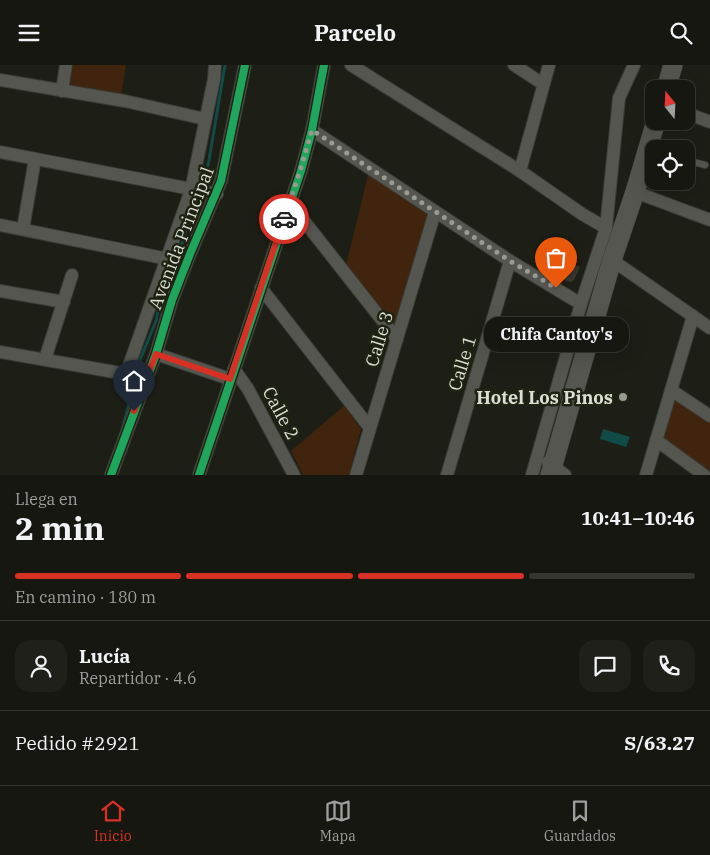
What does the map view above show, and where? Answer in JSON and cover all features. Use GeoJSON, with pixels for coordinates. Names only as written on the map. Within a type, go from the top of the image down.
{"type":"FeatureCollection","features":[{"type":"Feature","properties":{"kind":"street"},"geometry":{"type":"LineString","coordinates":[[62,91],[66,65]]}},
{"type":"Feature","properties":{"kind":"street","name":"Avenida Principal"},"geometry":{"type":"LineString","coordinates":[[111,475],[156,354],[163,326],[190,254],[203,192],[205,119],[215,65]]}},
{"type":"Feature","properties":{"kind":"street","name":"Avenida Principal"},"geometry":{"type":"LineString","coordinates":[[126,374],[168,259],[203,192],[225,168],[245,65]]}},
{"type":"Feature","properties":{"kind":"street"},"geometry":{"type":"LineString","coordinates":[[202,472],[232,374],[300,171],[312,130],[324,65]]}},
{"type":"Feature","properties":{"kind":"street"},"geometry":{"type":"LineString","coordinates":[[351,65],[520,171],[582,214],[606,228]]}},
{"type":"Feature","properties":{"kind":"street"},"geometry":{"type":"LineString","coordinates":[[514,65],[543,84]]}},
{"type":"Feature","properties":{"kind":"street"},"geometry":{"type":"LineString","coordinates":[[520,171],[549,65]]}},
{"type":"Feature","properties":{"kind":"street"},"geometry":{"type":"LineString","coordinates":[[532,475],[581,304],[606,228],[618,98],[634,65]]}},
{"type":"Feature","properties":{"kind":"street"},"geometry":{"type":"LineString","coordinates":[[669,80],[673,65]]}},
{"type":"Feature","properties":{"kind":"street"},"geometry":{"type":"LineString","coordinates":[[0,80],[125,101],[205,119]]}},
{"type":"Feature","properties":{"kind":"street"},"geometry":{"type":"LineString","coordinates":[[695,116],[710,122]]}},
{"type":"Feature","properties":{"kind":"street"},"geometry":{"type":"LineString","coordinates":[[312,130],[510,261],[581,304]]}},
{"type":"Feature","properties":{"kind":"street"},"geometry":{"type":"LineString","coordinates":[[0,152],[203,192]]}},
{"type":"Feature","properties":{"kind":"street"},"geometry":{"type":"LineString","coordinates":[[23,229],[35,159]]}},
{"type":"Feature","properties":{"kind":"street"},"geometry":{"type":"LineString","coordinates":[[556,472],[612,260],[645,166]]}},
{"type":"Feature","properties":{"kind":"street"},"geometry":{"type":"LineString","coordinates":[[635,193],[710,220]]}},
{"type":"Feature","properties":{"kind":"street"},"geometry":{"type":"LineString","coordinates":[[289,202],[397,339]]}},
{"type":"Feature","properties":{"kind":"street","name":"Calle 3"},"geometry":{"type":"LineString","coordinates":[[356,475],[435,212]]}},
{"type":"Feature","properties":{"kind":"street"},"geometry":{"type":"LineString","coordinates":[[0,225],[168,259]]}},
{"type":"Feature","properties":{"kind":"street"},"geometry":{"type":"LineString","coordinates":[[612,260],[710,328]]}},
{"type":"Feature","properties":{"kind":"street","name":"Calle 1"},"geometry":{"type":"LineString","coordinates":[[446,475],[510,261]]}},
{"type":"Feature","properties":{"kind":"street"},"geometry":{"type":"LineString","coordinates":[[45,359],[72,275]]}},
{"type":"Feature","properties":{"kind":"street"},"geometry":{"type":"LineString","coordinates":[[261,288],[370,428]]}},
{"type":"Feature","properties":{"kind":"street"},"geometry":{"type":"LineString","coordinates":[[0,291],[64,302]]}},
{"type":"Feature","properties":{"kind":"street"},"geometry":{"type":"LineString","coordinates":[[646,475],[693,316]]}},
{"type":"Feature","properties":{"kind":"street"},"geometry":{"type":"LineString","coordinates":[[0,352],[146,379]]}},
{"type":"Feature","properties":{"kind":"street"},"geometry":{"type":"LineString","coordinates":[[156,354],[232,374]]}},
{"type":"Feature","properties":{"kind":"street","name":"Calle 2"},"geometry":{"type":"LineString","coordinates":[[232,374],[248,389],[294,475]]}},
{"type":"Feature","properties":{"kind":"street"},"geometry":{"type":"LineString","coordinates":[[672,389],[710,416]]}},
{"type":"Feature","properties":{"kind":"street"},"geometry":{"type":"LineString","coordinates":[[656,440],[704,475]]}},
{"type":"Feature","properties":{"kind":"street"},"geometry":{"type":"LineString","coordinates":[[538,453],[556,472]]}},
{"type":"Feature","properties":{"kind":"lane"},"geometry":{"type":"LineString","coordinates":[[695,162],[704,165]]}},
{"type":"Feature","properties":{"kind":"shaded area"},"geometry":{"type":"Polygon","coordinates":[[[73,65],[126,65],[121,96],[70,87],[73,65]]]}},
{"type":"Feature","properties":{"kind":"shaded area"},"geometry":{"type":"Polygon","coordinates":[[[368,175],[429,215],[395,328],[346,266],[368,175]]]}},
{"type":"Feature","properties":{"kind":"shaded area"},"geometry":{"type":"Polygon","coordinates":[[[673,395],[710,421],[710,475],[660,439],[673,395]]]}},
{"type":"Feature","properties":{"kind":"shaded area"},"geometry":{"type":"Polygon","coordinates":[[[344,406],[361,429],[349,475],[303,475],[291,451],[344,406]]]}},
{"type":"Feature","properties":{"kind":"water"},"geometry":{"type":"Polygon","coordinates":[[[603,429],[630,437],[626,447],[600,439],[603,429]]]}},
{"type":"Feature","properties":{"kind":"building"},"geometry":{"type":"Polygon","coordinates":[[[544,253],[580,267],[574,280],[571,282],[566,281],[544,265],[544,253]]]}},
{"type":"Feature","properties":{"kind":"waterway"},"geometry":{"type":"LineString","coordinates":[[203,187],[225,65]]}},
{"type":"Feature","properties":{"kind":"waterway"},"geometry":{"type":"LineString","coordinates":[[137,373],[138,365],[156,321],[161,295],[179,254],[189,220],[200,200],[201,193]]}},
{"type":"Feature","properties":{"kind":"waterway"},"geometry":{"type":"LineString","coordinates":[[123,426],[136,379]]}},
{"type":"Feature","properties":{"kind":"cycle path"},"geometry":{"type":"LineString","coordinates":[[111,475],[156,354],[172,300],[221,181],[245,65]]}},
{"type":"Feature","properties":{"kind":"cycle path"},"geometry":{"type":"LineString","coordinates":[[199,475],[301,171],[312,130],[324,65]]}},
{"type":"Feature","properties":{"kind":"way so far"},"geometry":{"type":"LineString","coordinates":[[284,219],[312,130],[510,261],[556,288]]}},
{"type":"Feature","properties":{"kind":"place","name":"Chifa Cantoy's"},"geometry":{"type":"Point","coordinates":[556,288]}},
{"type":"Feature","properties":{"kind":"place","name":"Hotel Los Pinos"},"geometry":{"type":"Point","coordinates":[623,397]}},
{"type":"Feature","properties":{"kind":"route"},"geometry":{"type":"LineString","coordinates":[[134,411],[156,354],[230,379],[284,219]]}}]}
